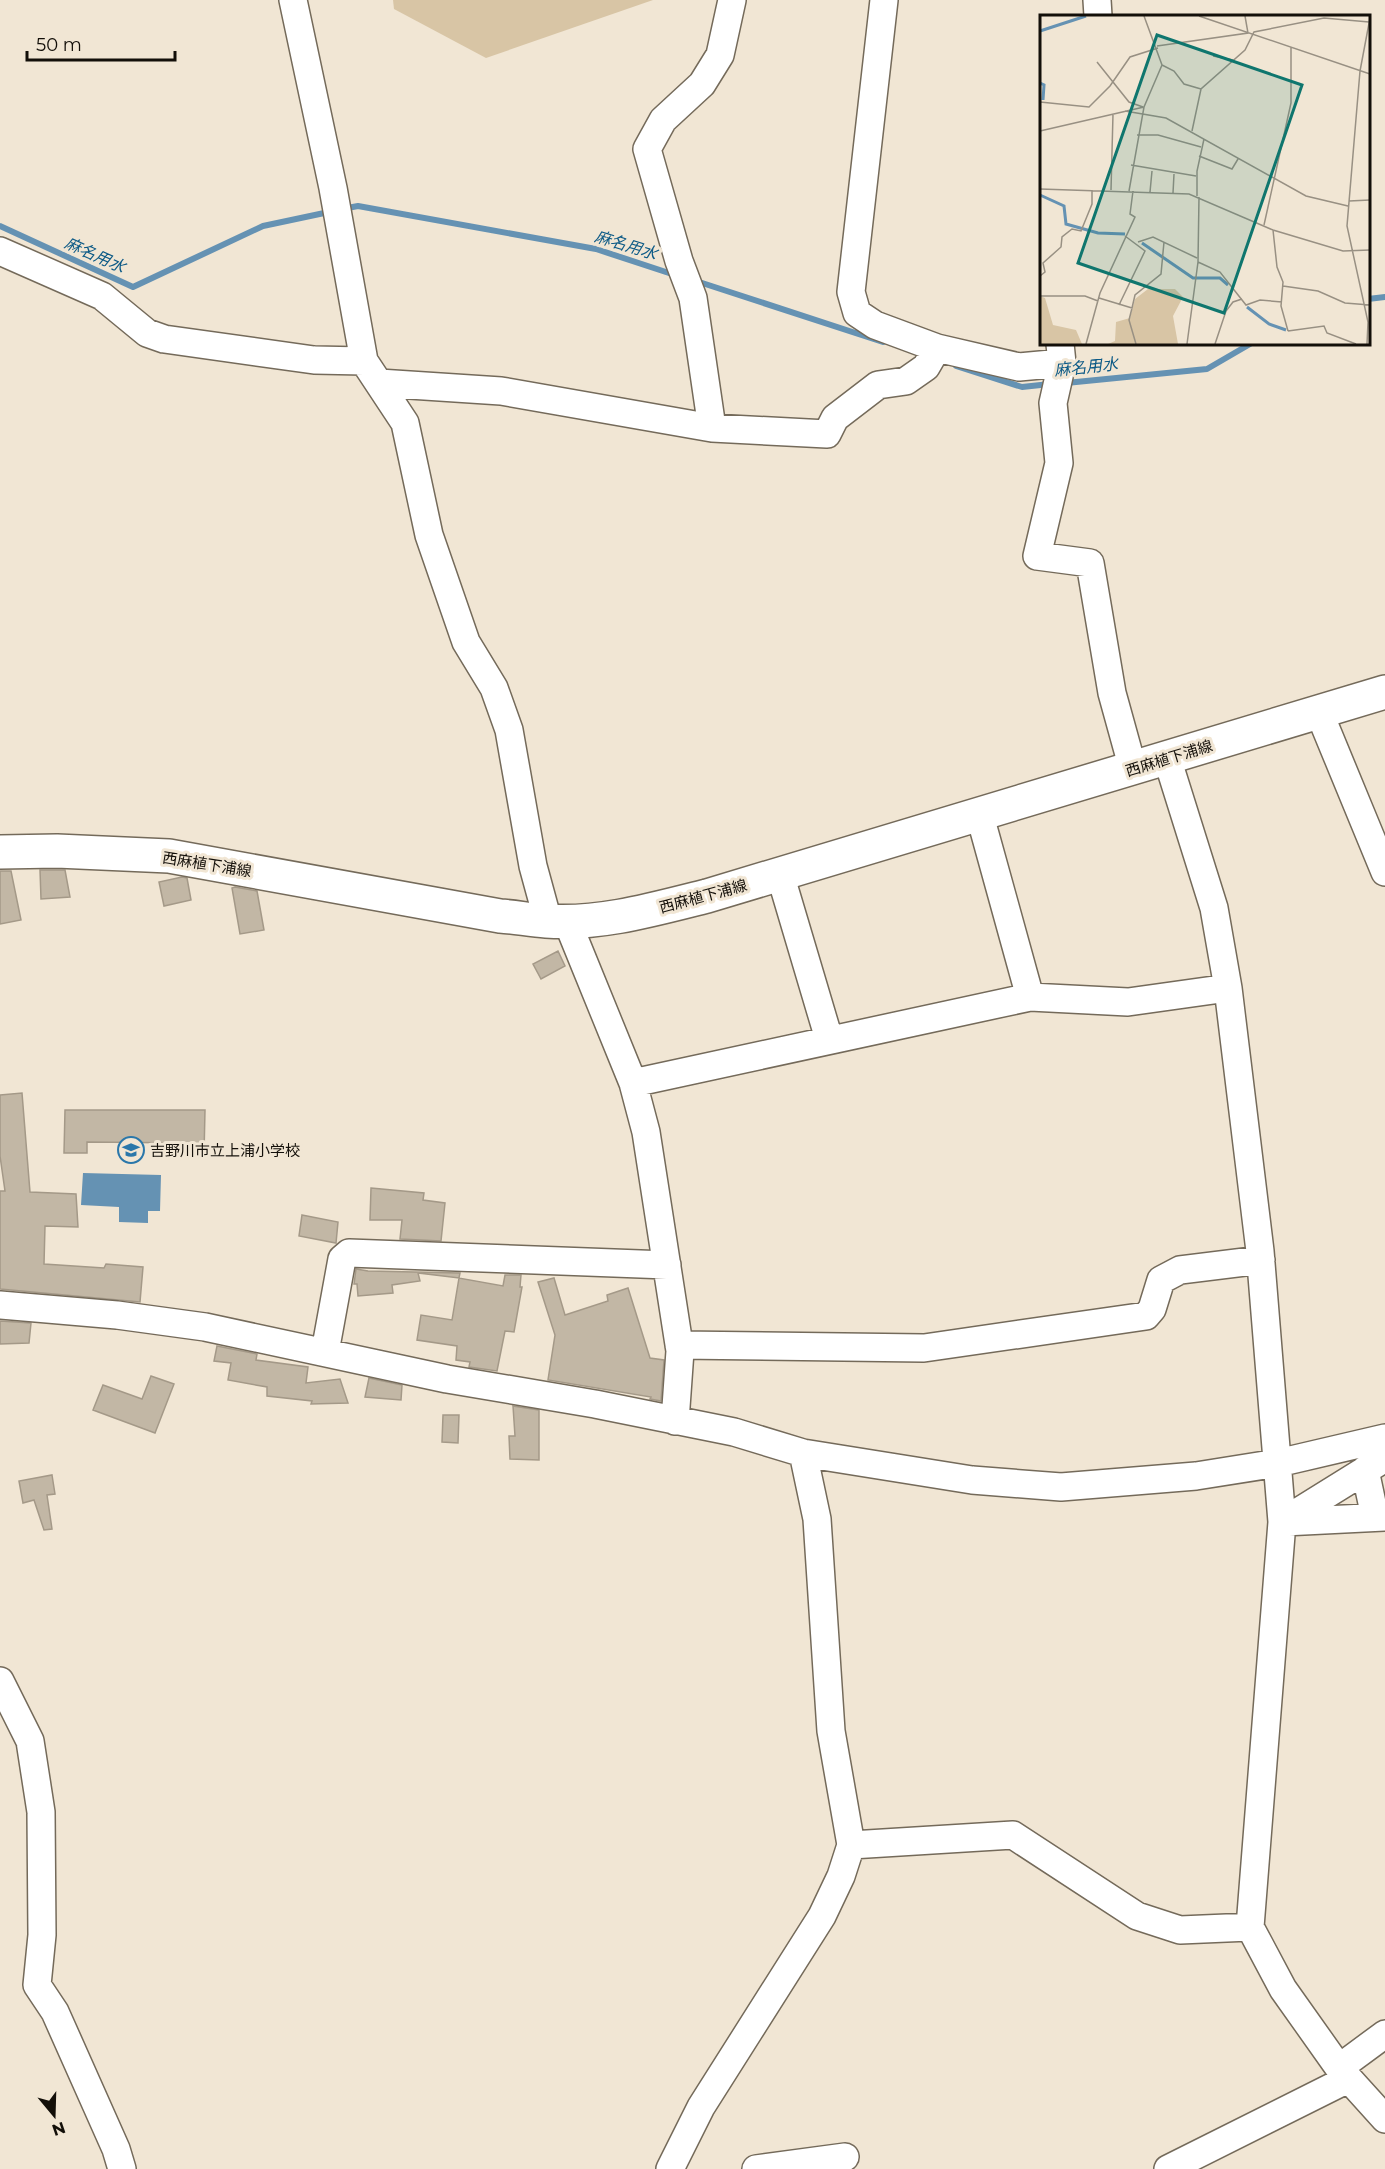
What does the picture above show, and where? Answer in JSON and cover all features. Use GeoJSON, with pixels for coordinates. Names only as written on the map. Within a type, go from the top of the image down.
{"type":"FeatureCollection","features":[{"type":"Feature","properties":{"kind":"main road","name":"西麻植下浦線"},"geometry":{"type":"LineString","coordinates":[[0,852],[57,851],[169,856],[500,916],[557,921],[641,912],[980,816],[1385,692]]}},
{"type":"Feature","properties":{"kind":"street"},"geometry":{"type":"LineString","coordinates":[[293,0],[333,188],[364,361],[405,423],[433,546],[466,642],[494,688],[518,768],[533,866],[633,1083],[646,1132],[679,1345],[675,1420]]}},
{"type":"Feature","properties":{"kind":"street"},"geometry":{"type":"LineString","coordinates":[[712,428],[693,298],[679,261],[647,149],[663,120],[702,84],[720,55],[732,0]]}},
{"type":"Feature","properties":{"kind":"street"},"geometry":{"type":"LineString","coordinates":[[884,0],[851,292],[857,313],[932,358],[1019,367],[1061,353],[1053,403],[1059,463],[1037,556],[1090,563],[1112,693],[1133,769]]}},
{"type":"Feature","properties":{"kind":"street"},"geometry":{"type":"LineString","coordinates":[[1097,0],[1098,15]]}},
{"type":"Feature","properties":{"kind":"street"},"geometry":{"type":"LineString","coordinates":[[0,251],[102,296],[147,333],[164,339],[314,360],[364,361]]}},
{"type":"Feature","properties":{"kind":"street"},"geometry":{"type":"LineString","coordinates":[[379,383],[501,391],[712,428],[827,434],[835,418],[878,385],[906,381],[932,358]]}},
{"type":"Feature","properties":{"kind":"street"},"geometry":{"type":"LineString","coordinates":[[1319,712],[1385,872]]}},
{"type":"Feature","properties":{"kind":"street"},"geometry":{"type":"LineString","coordinates":[[1167,758],[1214,908],[1228,988],[1261,1260],[1278,1463],[1282,1522],[1250,1928],[1283,1989],[1344,2074],[1385,2119]]}},
{"type":"Feature","properties":{"kind":"street"},"geometry":{"type":"LineString","coordinates":[[980,816],[1030,997]]}},
{"type":"Feature","properties":{"kind":"street"},"geometry":{"type":"LineString","coordinates":[[780,874],[829,1039]]}},
{"type":"Feature","properties":{"kind":"street"},"geometry":{"type":"LineString","coordinates":[[633,1083],[1030,997],[1128,1002],[1228,988]]}},
{"type":"Feature","properties":{"kind":"street"},"geometry":{"type":"LineString","coordinates":[[325,1352],[342,1259],[349,1253],[667,1265]]}},
{"type":"Feature","properties":{"kind":"street"},"geometry":{"type":"LineString","coordinates":[[679,1345],[924,1348],[1146,1316],[1152,1309],[1161,1280],[1180,1270],[1261,1260]]}},
{"type":"Feature","properties":{"kind":"street"},"geometry":{"type":"LineString","coordinates":[[0,1305],[107,1314],[205,1327],[447,1379],[595,1404],[734,1432],[804,1453],[972,1480],[1061,1487],[1196,1476],[1278,1463],[1385,1438]]}},
{"type":"Feature","properties":{"kind":"street"},"geometry":{"type":"LineString","coordinates":[[670,2169],[701,2108],[822,1916],[841,1876],[851,1845],[831,1731],[817,1519],[804,1453]]}},
{"type":"Feature","properties":{"kind":"street"},"geometry":{"type":"LineString","coordinates":[[1375,1464],[1380,1517],[1282,1522],[1375,1464]]}},
{"type":"Feature","properties":{"kind":"street"},"geometry":{"type":"LineString","coordinates":[[0,1681],[30,1741],[41,1812],[42,1935],[37,1985],[55,2012],[116,2149],[122,2169]]}},
{"type":"Feature","properties":{"kind":"street"},"geometry":{"type":"LineString","coordinates":[[851,1845],[1013,1835],[1137,1916],[1180,1930],[1250,1928]]}},
{"type":"Feature","properties":{"kind":"street"},"geometry":{"type":"LineString","coordinates":[[1168,2169],[1344,2074],[1385,2034]]}},
{"type":"Feature","properties":{"kind":"street"},"geometry":{"type":"LineString","coordinates":[[756,2169],[845,2157]]}},
{"type":"Feature","properties":{"kind":"shaded area"},"geometry":{"type":"Polygon","coordinates":[[[393,0],[653,0],[486,58],[394,9],[393,0]]]}},
{"type":"Feature","properties":{"kind":"water"},"geometry":{"type":"Polygon","coordinates":[[[83,1173],[161,1175],[160,1211],[148,1211],[148,1223],[119,1222],[119,1207],[81,1205],[83,1173]]]}},
{"type":"Feature","properties":{"kind":"building"},"geometry":{"type":"Polygon","coordinates":[[[40,870],[65,870],[70,897],[41,899],[40,870]]]}},
{"type":"Feature","properties":{"kind":"building"},"geometry":{"type":"Polygon","coordinates":[[[0,871],[11,871],[21,920],[0,924],[0,871]]]}},
{"type":"Feature","properties":{"kind":"building"},"geometry":{"type":"Polygon","coordinates":[[[187,878],[191,900],[164,906],[159,882],[187,878]]]}},
{"type":"Feature","properties":{"kind":"building"},"geometry":{"type":"Polygon","coordinates":[[[232,888],[257,891],[264,930],[240,934],[232,888]]]}},
{"type":"Feature","properties":{"kind":"building"},"geometry":{"type":"Polygon","coordinates":[[[558,951],[565,966],[541,979],[533,964],[558,951]]]}},
{"type":"Feature","properties":{"kind":"building"},"geometry":{"type":"Polygon","coordinates":[[[22,1093],[30,1192],[76,1194],[78,1227],[45,1226],[44,1264],[104,1268],[106,1264],[143,1267],[140,1302],[0,1289],[0,1191],[5,1191],[0,1156],[0,1095],[22,1093]]]}},
{"type":"Feature","properties":{"kind":"building"},"geometry":{"type":"Polygon","coordinates":[[[65,1110],[205,1110],[204,1155],[189,1155],[189,1143],[87,1142],[87,1153],[64,1153],[65,1110]]]}},
{"type":"Feature","properties":{"kind":"building"},"geometry":{"type":"Polygon","coordinates":[[[371,1188],[424,1193],[423,1200],[445,1203],[441,1241],[400,1239],[402,1220],[370,1220],[371,1188]]]}},
{"type":"Feature","properties":{"kind":"building"},"geometry":{"type":"Polygon","coordinates":[[[302,1215],[338,1222],[336,1243],[299,1236],[302,1215]]]}},
{"type":"Feature","properties":{"kind":"building"},"geometry":{"type":"Polygon","coordinates":[[[356,1269],[460,1273],[459,1278],[418,1273],[420,1281],[392,1285],[393,1293],[358,1296],[357,1284],[354,1284],[356,1269]]]}},
{"type":"Feature","properties":{"kind":"building"},"geometry":{"type":"Polygon","coordinates":[[[505,1275],[521,1275],[520,1287],[522,1287],[514,1332],[505,1331],[497,1371],[469,1367],[470,1362],[456,1360],[457,1346],[417,1340],[421,1315],[452,1320],[459,1278],[503,1286],[505,1275]]]}},
{"type":"Feature","properties":{"kind":"building"},"geometry":{"type":"Polygon","coordinates":[[[554,1278],[565,1315],[608,1301],[607,1295],[628,1288],[650,1358],[664,1360],[661,1401],[650,1399],[651,1397],[548,1380],[555,1335],[538,1282],[554,1278]]]}},
{"type":"Feature","properties":{"kind":"building"},"geometry":{"type":"Polygon","coordinates":[[[0,1321],[31,1323],[29,1343],[0,1344],[0,1321]]]}},
{"type":"Feature","properties":{"kind":"building"},"geometry":{"type":"Polygon","coordinates":[[[217,1346],[257,1354],[256,1360],[308,1367],[306,1383],[340,1379],[348,1403],[311,1404],[312,1401],[267,1396],[267,1387],[228,1380],[231,1363],[214,1361],[217,1346]]]}},
{"type":"Feature","properties":{"kind":"building"},"geometry":{"type":"Polygon","coordinates":[[[151,1376],[174,1384],[155,1433],[93,1410],[103,1385],[142,1399],[151,1376]]]}},
{"type":"Feature","properties":{"kind":"building"},"geometry":{"type":"Polygon","coordinates":[[[369,1378],[402,1385],[401,1400],[365,1397],[369,1378]]]}},
{"type":"Feature","properties":{"kind":"building"},"geometry":{"type":"Polygon","coordinates":[[[513,1406],[539,1410],[539,1460],[510,1459],[509,1436],[515,1436],[513,1406]]]}},
{"type":"Feature","properties":{"kind":"building"},"geometry":{"type":"Polygon","coordinates":[[[443,1415],[459,1415],[458,1443],[442,1442],[443,1415]]]}},
{"type":"Feature","properties":{"kind":"building"},"geometry":{"type":"Polygon","coordinates":[[[52,1475],[55,1494],[47,1495],[52,1529],[44,1530],[34,1500],[23,1503],[19,1481],[52,1475]]]}},
{"type":"Feature","properties":{"kind":"waterway","name":"麻名用水"},"geometry":{"type":"LineString","coordinates":[[342,209],[358,206],[596,249],[675,275]]}},
{"type":"Feature","properties":{"kind":"waterway","name":"麻名用水"},"geometry":{"type":"LineString","coordinates":[[0,226],[133,287],[263,226],[329,212]]}},
{"type":"Feature","properties":{"kind":"waterway","name":"麻名用水"},"geometry":{"type":"LineString","coordinates":[[696,281],[883,342]]}},
{"type":"Feature","properties":{"kind":"waterway","name":"麻名用水"},"geometry":{"type":"LineString","coordinates":[[1370,299],[1385,297]]}},
{"type":"Feature","properties":{"kind":"waterway","name":"麻名用水"},"geometry":{"type":"LineString","coordinates":[[1066,383],[1207,369],[1248,345]]}},
{"type":"Feature","properties":{"kind":"waterway","name":"麻名用水"},"geometry":{"type":"LineString","coordinates":[[956,366],[1022,387],[1050,384]]}},
{"type":"Feature","properties":{"kind":"place","name":"吉野川市立上浦小学校"},"geometry":{"type":"Point","coordinates":[131,1150]}}]}
